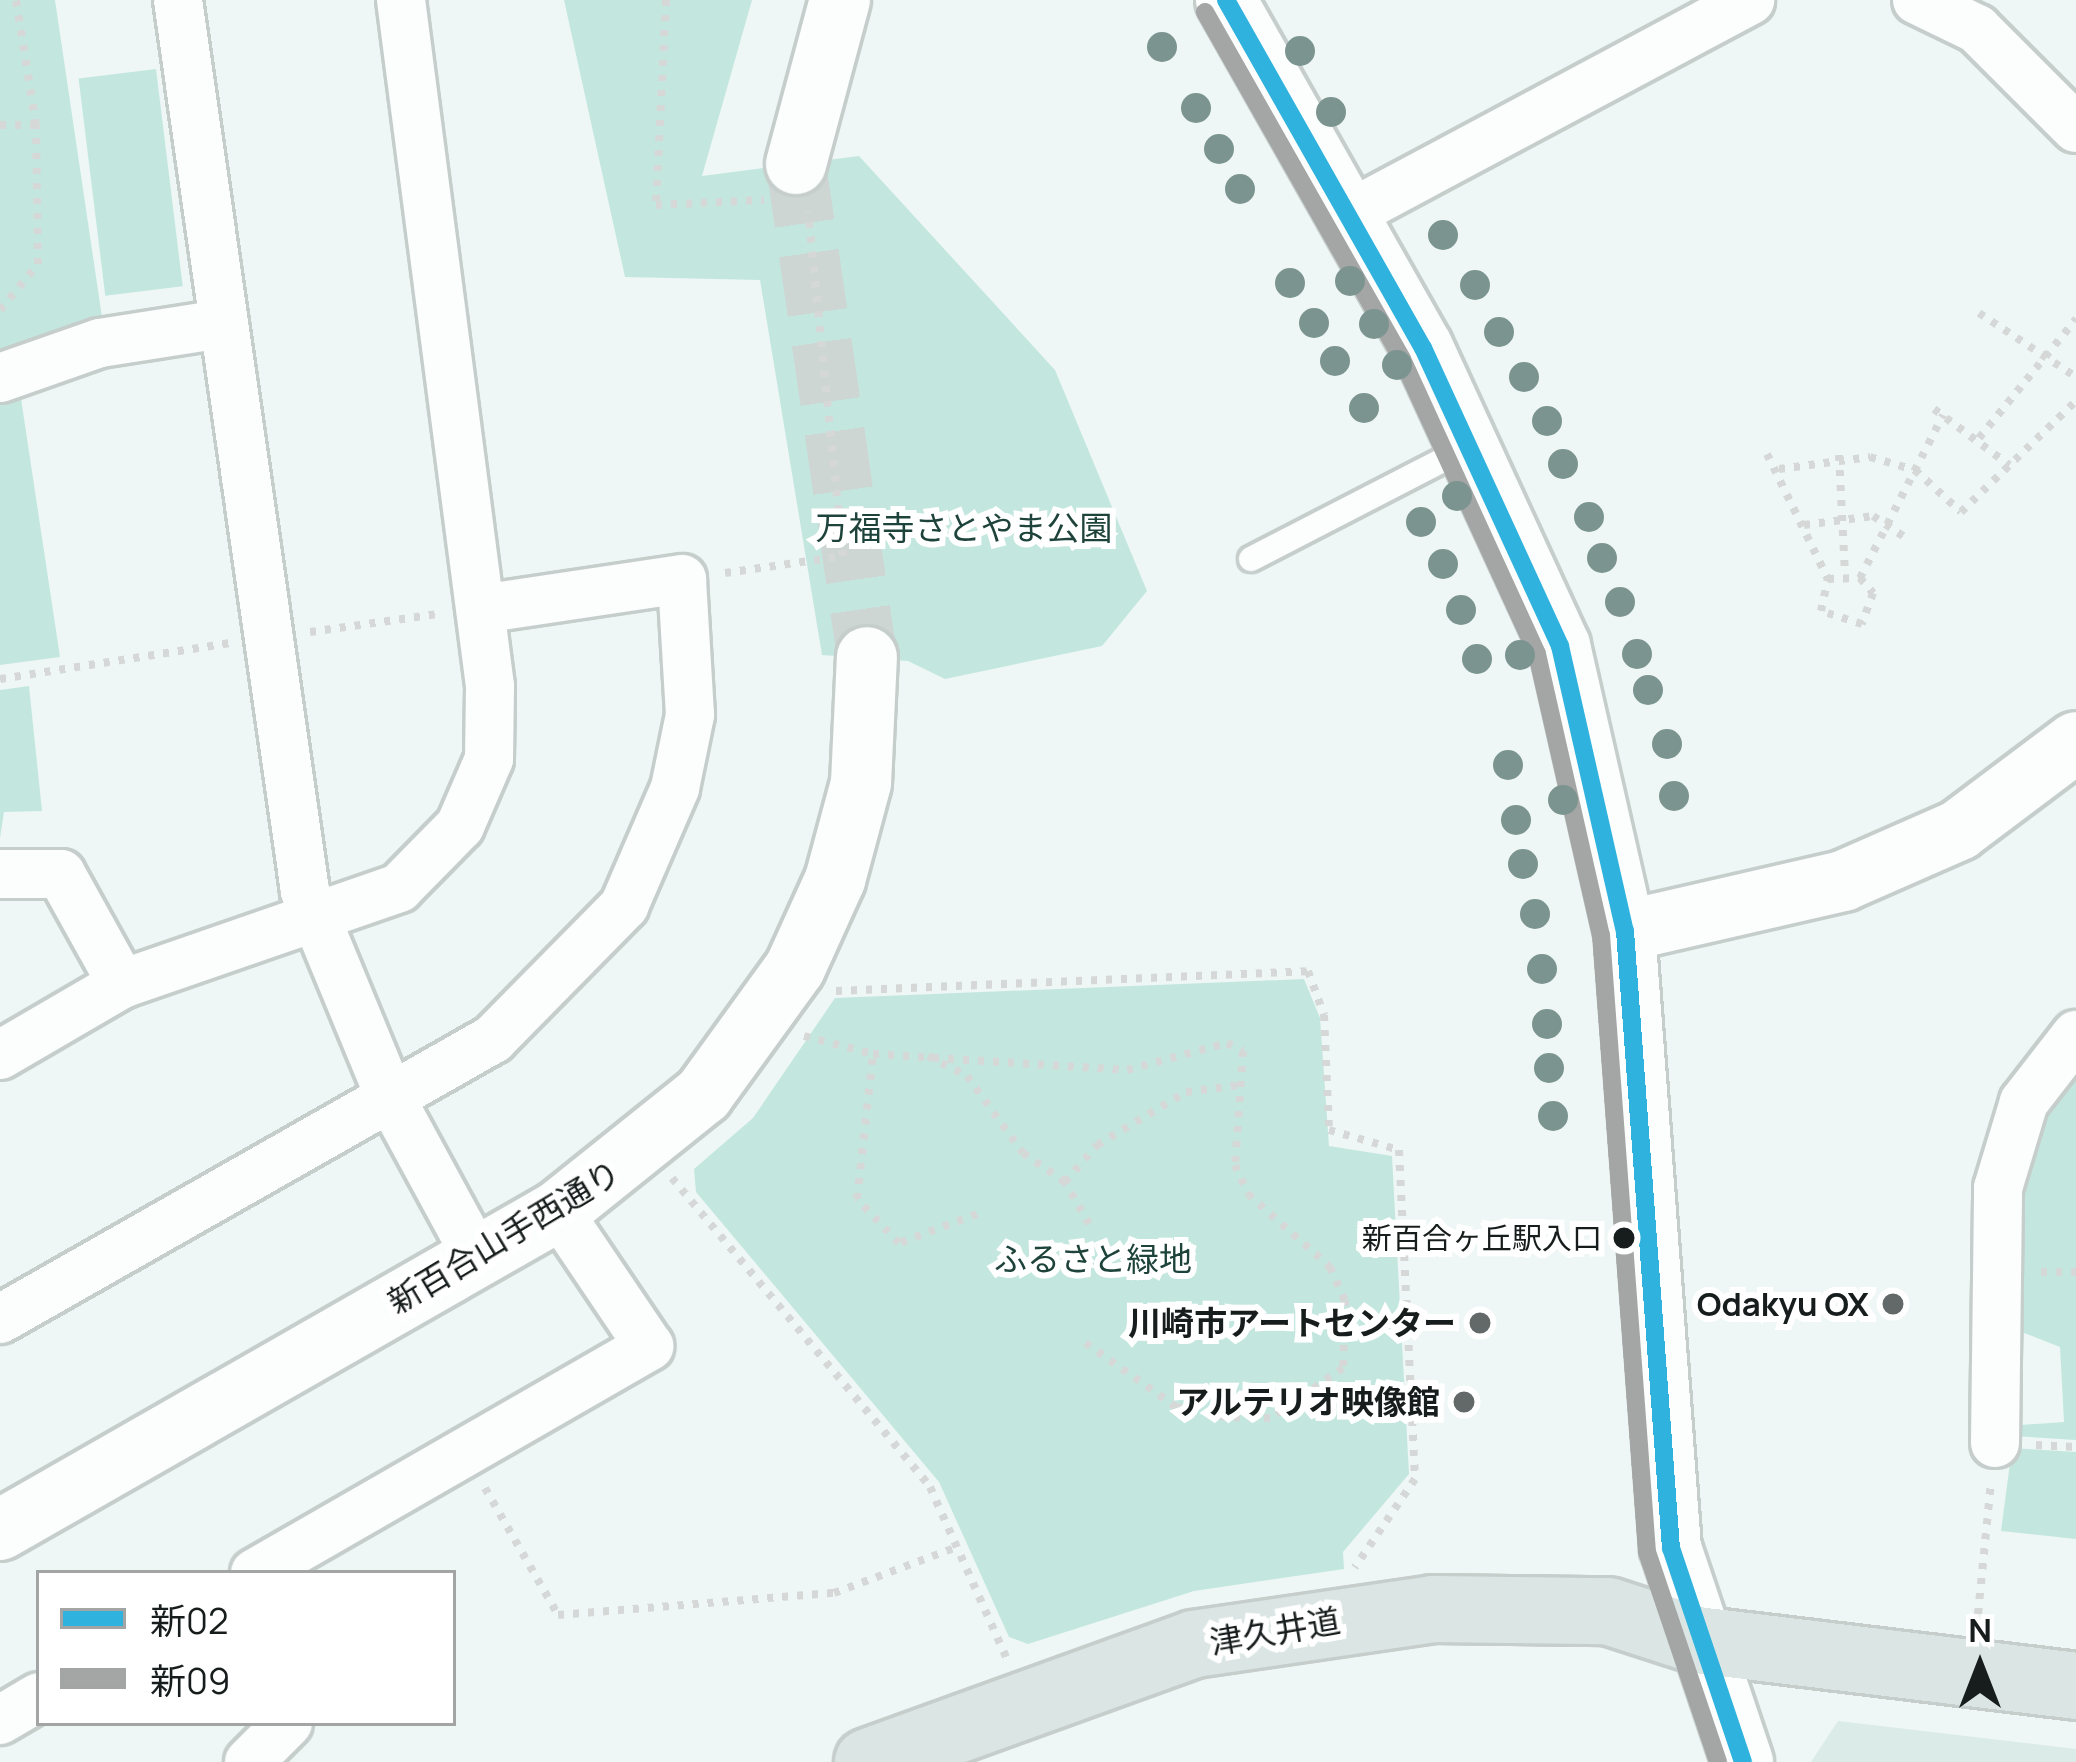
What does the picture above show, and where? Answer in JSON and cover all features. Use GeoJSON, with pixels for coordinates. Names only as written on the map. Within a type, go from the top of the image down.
{"type":"FeatureCollection","features":[{"type":"Feature","properties":{"kind":"main road","name":"津久井道"},"geometry":{"type":"LineString","coordinates":[[868,1762],[1114,1667],[1318,1620],[1558,1608],[1697,1640],[2076,1686]]}},
{"type":"Feature","properties":{"kind":"main road","name":"津久井道"},"geometry":{"type":"LineString","coordinates":[[961,1762],[1118,1704],[1320,1659],[1697,1640]]}},
{"type":"Feature","properties":{"kind":"street"},"geometry":{"type":"LineString","coordinates":[[178,0],[312,919],[390,1097],[477,1257]]}},
{"type":"Feature","properties":{"kind":"street"},"geometry":{"type":"LineString","coordinates":[[0,1055],[122,984],[399,888],[460,826],[489,759],[481,608],[401,0]]}},
{"type":"Feature","properties":{"kind":"street"},"geometry":{"type":"LineString","coordinates":[[1226,0],[1472,446],[1560,646],[1625,931],[1671,1548],[1697,1640],[1743,1762]]}},
{"type":"Feature","properties":{"kind":"street"},"geometry":{"type":"LineString","coordinates":[[1348,215],[1750,0]]}},
{"type":"Feature","properties":{"kind":"street"},"geometry":{"type":"LineString","coordinates":[[1917,0],[1976,29],[2076,128]]}},
{"type":"Feature","properties":{"kind":"street"},"geometry":{"type":"LineString","coordinates":[[796,187],[827,11]]}},
{"type":"Feature","properties":{"kind":"street"},"geometry":{"type":"LineString","coordinates":[[0,377],[100,343],[222,323]]}},
{"type":"Feature","properties":{"kind":"street"},"geometry":{"type":"LineString","coordinates":[[0,1319],[390,1097],[537,1004],[624,906],[675,788],[690,715],[682,579],[481,608]]}},
{"type":"Feature","properties":{"kind":"street","name":"新百合山手西通り"},"geometry":{"type":"LineString","coordinates":[[0,1530],[558,1211],[648,1149],[748,1041],[819,915],[861,783],[868,657]]}},
{"type":"Feature","properties":{"kind":"street"},"geometry":{"type":"LineString","coordinates":[[1625,931],[1843,881],[1959,830],[2070,760]]}},
{"type":"Feature","properties":{"kind":"street"},"geometry":{"type":"LineString","coordinates":[[0,874],[61,874],[122,984]]}},
{"type":"Feature","properties":{"kind":"street"},"geometry":{"type":"LineString","coordinates":[[1994,1443],[1998,1188],[2024,1102],[2076,1035]]}},
{"type":"Feature","properties":{"kind":"street"},"geometry":{"type":"LineString","coordinates":[[260,1570],[650,1346],[558,1211]]}},
{"type":"Feature","properties":{"kind":"street"},"geometry":{"type":"LineString","coordinates":[[0,1720],[36,1699]]}},
{"type":"Feature","properties":{"kind":"street"},"geometry":{"type":"LineString","coordinates":[[249,1762],[285,1726]]}},
{"type":"Feature","properties":{"kind":"lane"},"geometry":{"type":"LineString","coordinates":[[1251,559],[1472,446]]}},
{"type":"Feature","properties":{"kind":"path"},"geometry":{"type":"LineString","coordinates":[[0,310],[38,264],[36,125],[16,0]]}},
{"type":"Feature","properties":{"kind":"path"},"geometry":{"type":"LineString","coordinates":[[666,0],[656,205],[796,187],[843,556],[682,579]]}},
{"type":"Feature","properties":{"kind":"path"},"geometry":{"type":"LineString","coordinates":[[0,125],[36,125]]}},
{"type":"Feature","properties":{"kind":"path"},"geometry":{"type":"LineString","coordinates":[[1979,313],[2048,352],[2076,376]]}},
{"type":"Feature","properties":{"kind":"path"},"geometry":{"type":"LineString","coordinates":[[1979,439],[2076,319]]}},
{"type":"Feature","properties":{"kind":"path"},"geometry":{"type":"LineString","coordinates":[[1779,469],[1839,455],[1915,470],[1961,512],[2076,401]]}},
{"type":"Feature","properties":{"kind":"path"},"geometry":{"type":"LineString","coordinates":[[1860,578],[1915,470],[1938,412],[2009,465]]}},
{"type":"Feature","properties":{"kind":"path"},"geometry":{"type":"LineString","coordinates":[[1767,454],[1779,469],[1828,579],[1821,611],[1846,625],[1874,610],[1860,578]]}},
{"type":"Feature","properties":{"kind":"path"},"geometry":{"type":"LineString","coordinates":[[1839,455],[1845,574]]}},
{"type":"Feature","properties":{"kind":"path"},"geometry":{"type":"LineString","coordinates":[[1804,525],[1842,514],[1888,523],[1909,540]]}},
{"type":"Feature","properties":{"kind":"path"},"geometry":{"type":"LineString","coordinates":[[1828,579],[1845,574],[1860,578]]}},
{"type":"Feature","properties":{"kind":"path"},"geometry":{"type":"LineString","coordinates":[[0,679],[481,608]]}},
{"type":"Feature","properties":{"kind":"path"},"geometry":{"type":"LineString","coordinates":[[828,990],[1308,970],[1324,1015],[1329,1130],[1399,1150],[1415,1479],[1355,1556],[1356,1576]]}},
{"type":"Feature","properties":{"kind":"path"},"geometry":{"type":"LineString","coordinates":[[800,1035],[873,1054],[1126,1070],[1227,1043],[1243,1051],[1234,1165],[1248,1194],[1330,1267],[1345,1300],[1343,1368],[1270,1418],[1226,1417],[1176,1407],[1080,1339]]}},
{"type":"Feature","properties":{"kind":"path"},"geometry":{"type":"LineString","coordinates":[[873,1054],[857,1199],[899,1243],[976,1214]]}},
{"type":"Feature","properties":{"kind":"path"},"geometry":{"type":"LineString","coordinates":[[926,1055],[967,1076],[1023,1153],[1065,1182],[1089,1224]]}},
{"type":"Feature","properties":{"kind":"path"},"geometry":{"type":"LineString","coordinates":[[1065,1182],[1140,1115],[1186,1092],[1241,1085]]}},
{"type":"Feature","properties":{"kind":"path"},"geometry":{"type":"LineString","coordinates":[[648,1149],[931,1487],[1010,1666]]}},
{"type":"Feature","properties":{"kind":"path"},"geometry":{"type":"LineString","coordinates":[[1978,1614],[1994,1443]]}},
{"type":"Feature","properties":{"kind":"path"},"geometry":{"type":"LineString","coordinates":[[464,1453],[558,1616],[834,1594],[957,1547]]}},
{"type":"Feature","properties":{"kind":"shaded area"},"geometry":{"type":"Polygon","coordinates":[[[1838,1721],[2076,1749],[2076,1762],[1811,1762],[1838,1721]]]}},
{"type":"Feature","properties":{"kind":"green space"},"geometry":{"type":"Polygon","coordinates":[[[0,0],[55,0],[103,324],[0,361],[0,0]]]}},
{"type":"Feature","properties":{"kind":"green space","name":"万福寺さとやま公園"},"geometry":{"type":"Polygon","coordinates":[[[564,0],[752,0],[702,176],[859,156],[1055,370],[1147,591],[1102,646],[945,679],[908,661],[822,655],[760,280],[625,277],[564,0]]]}},
{"type":"Feature","properties":{"kind":"green space"},"geometry":{"type":"Polygon","coordinates":[[[156,69],[183,286],[105,296],[79,79],[156,69]]]}},
{"type":"Feature","properties":{"kind":"green space"},"geometry":{"type":"Polygon","coordinates":[[[20,392],[60,657],[0,665],[0,398],[20,392]]]}},
{"type":"Feature","properties":{"kind":"green space"},"geometry":{"type":"Polygon","coordinates":[[[29,686],[42,811],[4,812],[0,838],[0,690],[29,686]]]}},
{"type":"Feature","properties":{"kind":"green space","name":"ふるさと緑地"},"geometry":{"type":"Polygon","coordinates":[[[1304,979],[1320,1018],[1329,1146],[1392,1156],[1409,1474],[1343,1552],[1344,1569],[1194,1591],[1028,1644],[1009,1637],[939,1482],[696,1192],[694,1169],[753,1118],[835,998],[1304,979]]]}},
{"type":"Feature","properties":{"kind":"green space"},"geometry":{"type":"Polygon","coordinates":[[[2076,1060],[2076,1440],[2014,1436],[2021,1425],[2064,1422],[2060,1347],[2019,1331],[2022,1188],[2038,1114],[2076,1060]]]}},
{"type":"Feature","properties":{"kind":"green space"},"geometry":{"type":"Polygon","coordinates":[[[2012,1448],[2076,1452],[2076,1539],[2001,1531],[2012,1448]]]}},
{"type":"Feature","properties":{"kind":"tunnel"},"geometry":{"type":"LineString","coordinates":[[796,164],[867,657]]}},
{"type":"Feature","properties":{"kind":"transit line","name":"新02"},"geometry":{"type":"LineString","coordinates":[[1226,0],[1423,348],[1560,646],[1625,931],[1671,1548],[1743,1762]]}},
{"type":"Feature","properties":{"kind":"transit line","name":"新09"},"geometry":{"type":"LineString","coordinates":[[1205,12],[1402,359],[1537,654],[1601,935],[1647,1552],[1718,1762]]}},
{"type":"Feature","properties":{"kind":"place","name":"新百合ヶ丘駅入口"},"geometry":{"type":"Point","coordinates":[1624,1238]}},
{"type":"Feature","properties":{"kind":"place","name":"Odakyu OX"},"geometry":{"type":"Point","coordinates":[1893,1304]}},
{"type":"Feature","properties":{"kind":"place","name":"川崎市アートセンター"},"geometry":{"type":"Point","coordinates":[1480,1323]}},
{"type":"Feature","properties":{"kind":"place","name":"アルテリオ映像館"},"geometry":{"type":"Point","coordinates":[1464,1402]}}]}
